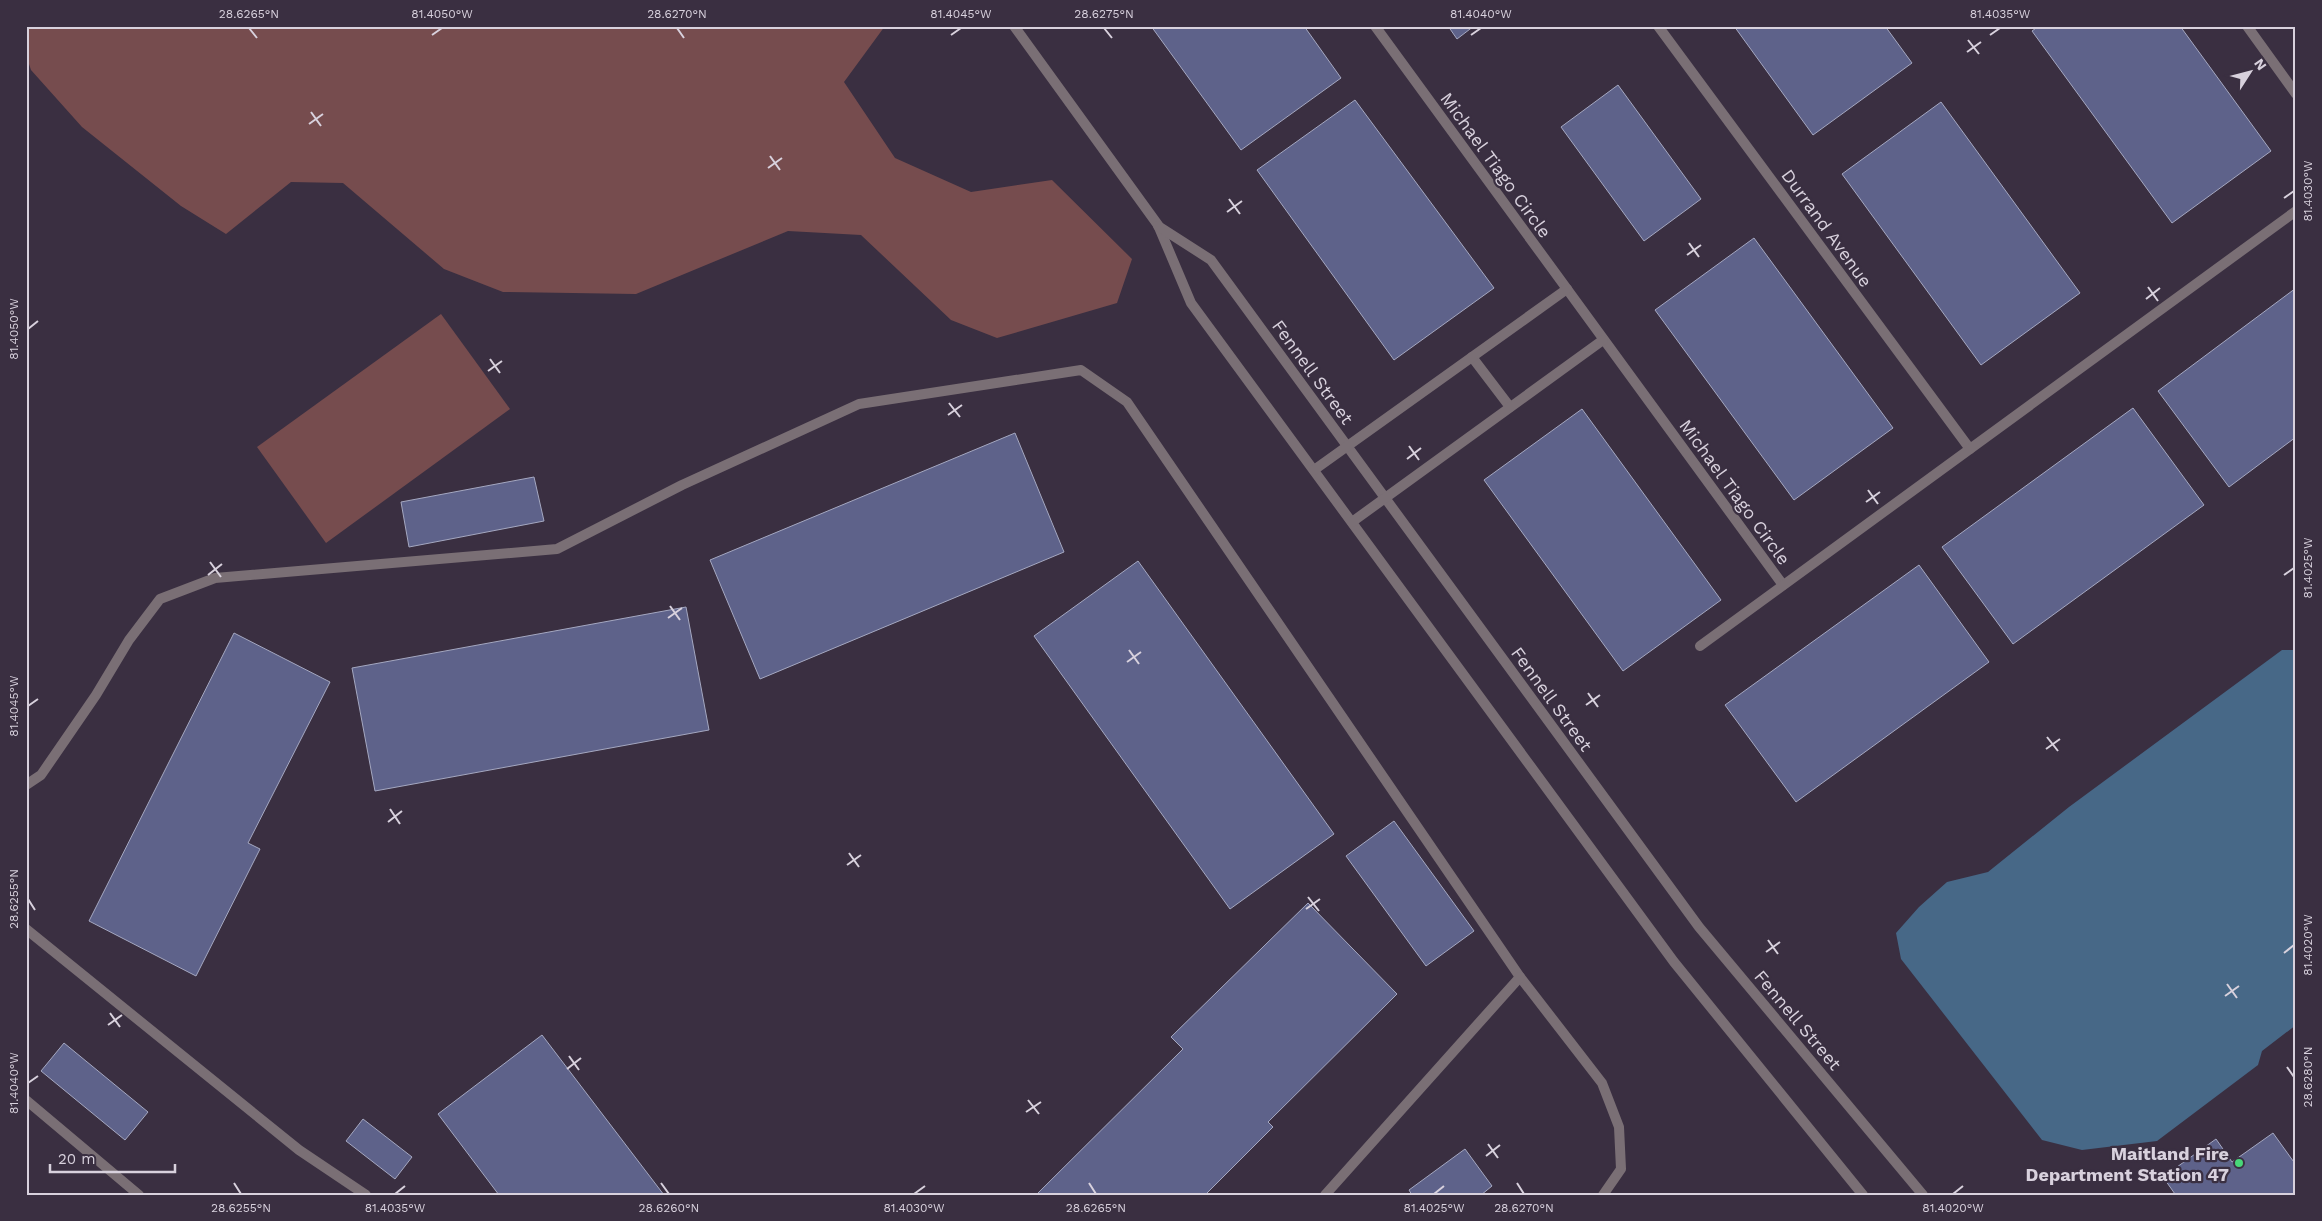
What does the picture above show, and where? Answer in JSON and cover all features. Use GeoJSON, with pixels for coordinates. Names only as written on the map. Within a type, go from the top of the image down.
{"type":"FeatureCollection","features":[{"type":"Feature","properties":{"kind":"street","name":"Fennell Street"},"geometry":{"type":"LineString","coordinates":[[1014,26],[1158,225],[1190,302],[1674,962],[1863,1195]]}},
{"type":"Feature","properties":{"kind":"street","name":"Michael Tiago Circle"},"geometry":{"type":"LineString","coordinates":[[1375,26],[1783,585],[2296,211]]}},
{"type":"Feature","properties":{"kind":"street","name":"Durrand Avenue"},"geometry":{"type":"LineString","coordinates":[[1658,26],[1970,449]]}},
{"type":"Feature","properties":{"kind":"street"},"geometry":{"type":"LineString","coordinates":[[2247,26],[2296,94]]}},
{"type":"Feature","properties":{"kind":"street","name":"Fennell Street"},"geometry":{"type":"LineString","coordinates":[[1158,225],[1211,260],[1699,927],[1923,1195]]}},
{"type":"Feature","properties":{"kind":"street"},"geometry":{"type":"LineString","coordinates":[[1314,470],[1567,290]]}},
{"type":"Feature","properties":{"kind":"street"},"geometry":{"type":"LineString","coordinates":[[1352,522],[1603,340]]}},
{"type":"Feature","properties":{"kind":"street"},"geometry":{"type":"LineString","coordinates":[[1472,357],[1510,407]]}},
{"type":"Feature","properties":{"kind":"street"},"geometry":{"type":"LineString","coordinates":[[26,785],[41,775],[96,695],[129,640],[160,599],[214,578],[557,549],[682,485],[859,404],[1081,370],[1127,402],[1520,977],[1602,1083],[1619,1127],[1621,1169],[1603,1195]]}},
{"type":"Feature","properties":{"kind":"street"},"geometry":{"type":"LineString","coordinates":[[1700,646],[1783,585]]}},
{"type":"Feature","properties":{"kind":"street"},"geometry":{"type":"LineString","coordinates":[[26,929],[299,1150],[366,1195]]}},
{"type":"Feature","properties":{"kind":"street"},"geometry":{"type":"LineString","coordinates":[[1325,1195],[1520,977]]}},
{"type":"Feature","properties":{"kind":"street"},"geometry":{"type":"LineString","coordinates":[[26,1100],[139,1195]]}},
{"type":"Feature","properties":{"kind":"shaded area"},"geometry":{"type":"Polygon","coordinates":[[[26,26],[885,26],[844,82],[895,158],[971,192],[1052,180],[1132,259],[1117,303],[997,338],[951,320],[861,235],[788,231],[636,294],[503,292],[444,269],[343,183],[291,182],[226,234],[181,206],[82,127],[31,70],[26,55],[26,26]]]}},
{"type":"Feature","properties":{"kind":"shaded area"},"geometry":{"type":"Polygon","coordinates":[[[441,314],[510,409],[326,543],[257,447],[441,314]]]}},
{"type":"Feature","properties":{"kind":"water"},"geometry":{"type":"Polygon","coordinates":[[[2282,650],[2296,650],[2296,1025],[2262,1051],[2258,1065],[2157,1141],[2082,1150],[2042,1140],[1901,959],[1896,933],[1919,907],[1947,882],[1988,872],[2069,807],[2282,650]]]}},
{"type":"Feature","properties":{"kind":"building"},"geometry":{"type":"Polygon","coordinates":[[[1151,26],[1304,26],[1341,78],[1241,150],[1151,26]]]}},
{"type":"Feature","properties":{"kind":"building"},"geometry":{"type":"Polygon","coordinates":[[[1448,26],[1474,26],[1457,39],[1448,26]]]}},
{"type":"Feature","properties":{"kind":"building"},"geometry":{"type":"Polygon","coordinates":[[[1734,26],[1885,26],[1912,63],[1813,135],[1734,26]]]}},
{"type":"Feature","properties":{"kind":"building"},"geometry":{"type":"Polygon","coordinates":[[[2039,26],[2180,26],[2271,151],[2172,223],[2032,31],[2039,26]]]}},
{"type":"Feature","properties":{"kind":"building"},"geometry":{"type":"Polygon","coordinates":[[[1618,85],[1701,199],[1644,241],[1561,127],[1618,85]]]}},
{"type":"Feature","properties":{"kind":"building"},"geometry":{"type":"Polygon","coordinates":[[[1355,100],[1494,288],[1394,360],[1257,170],[1355,100]]]}},
{"type":"Feature","properties":{"kind":"building"},"geometry":{"type":"Polygon","coordinates":[[[1941,102],[2080,293],[1981,365],[1842,174],[1941,102]]]}},
{"type":"Feature","properties":{"kind":"building"},"geometry":{"type":"Polygon","coordinates":[[[1754,238],[1893,428],[1794,500],[1655,310],[1754,238]]]}},
{"type":"Feature","properties":{"kind":"building"},"geometry":{"type":"Polygon","coordinates":[[[2296,288],[2296,437],[2229,487],[2158,391],[2296,288]]]}},
{"type":"Feature","properties":{"kind":"building"},"geometry":{"type":"Polygon","coordinates":[[[2133,408],[2204,505],[2013,644],[1942,547],[2133,408]]]}},
{"type":"Feature","properties":{"kind":"building"},"geometry":{"type":"Polygon","coordinates":[[[1582,409],[1721,600],[1623,671],[1484,480],[1582,409]]]}},
{"type":"Feature","properties":{"kind":"building"},"geometry":{"type":"Polygon","coordinates":[[[1015,433],[1064,552],[760,679],[710,560],[1015,433]]]}},
{"type":"Feature","properties":{"kind":"building"},"geometry":{"type":"Polygon","coordinates":[[[534,477],[544,521],[409,547],[401,502],[534,477]]]}},
{"type":"Feature","properties":{"kind":"building"},"geometry":{"type":"Polygon","coordinates":[[[1138,561],[1334,834],[1230,909],[1034,636],[1138,561]]]}},
{"type":"Feature","properties":{"kind":"building"},"geometry":{"type":"Polygon","coordinates":[[[1919,565],[1989,662],[1796,802],[1725,705],[1919,565]]]}},
{"type":"Feature","properties":{"kind":"building"},"geometry":{"type":"Polygon","coordinates":[[[686,607],[709,730],[375,791],[352,668],[686,607]]]}},
{"type":"Feature","properties":{"kind":"building"},"geometry":{"type":"Polygon","coordinates":[[[234,633],[330,682],[248,843],[260,849],[196,976],[89,921],[234,633]]]}},
{"type":"Feature","properties":{"kind":"building"},"geometry":{"type":"Polygon","coordinates":[[[1394,821],[1474,931],[1426,966],[1346,856],[1394,821]]]}},
{"type":"Feature","properties":{"kind":"building"},"geometry":{"type":"Polygon","coordinates":[[[1308,903],[1397,994],[1268,1122],[1273,1127],[1205,1195],[1036,1195],[1183,1049],[1171,1037],[1308,903]]]}},
{"type":"Feature","properties":{"kind":"building"},"geometry":{"type":"Polygon","coordinates":[[[542,1035],[664,1195],[499,1195],[438,1114],[542,1035]]]}},
{"type":"Feature","properties":{"kind":"building"},"geometry":{"type":"Polygon","coordinates":[[[64,1043],[148,1112],[125,1140],[41,1071],[64,1043]]]}},
{"type":"Feature","properties":{"kind":"building"},"geometry":{"type":"Polygon","coordinates":[[[363,1119],[412,1157],[395,1179],[346,1141],[363,1119]]]}},
{"type":"Feature","properties":{"kind":"building","name":"Maitland Fire Department Station 47"},"geometry":{"type":"Polygon","coordinates":[[[2273,1133],[2296,1165],[2296,1195],[2174,1195],[2163,1177],[2216,1139],[2232,1162],[2273,1133]]]}},
{"type":"Feature","properties":{"kind":"building"},"geometry":{"type":"Polygon","coordinates":[[[1465,1149],[1492,1186],[1481,1195],[1412,1195],[1409,1190],[1465,1149]]]}},
{"type":"Feature","properties":{"kind":"place","name":"Maitland Fire Department Station 47"},"geometry":{"type":"Point","coordinates":[2239,1163]}}]}
